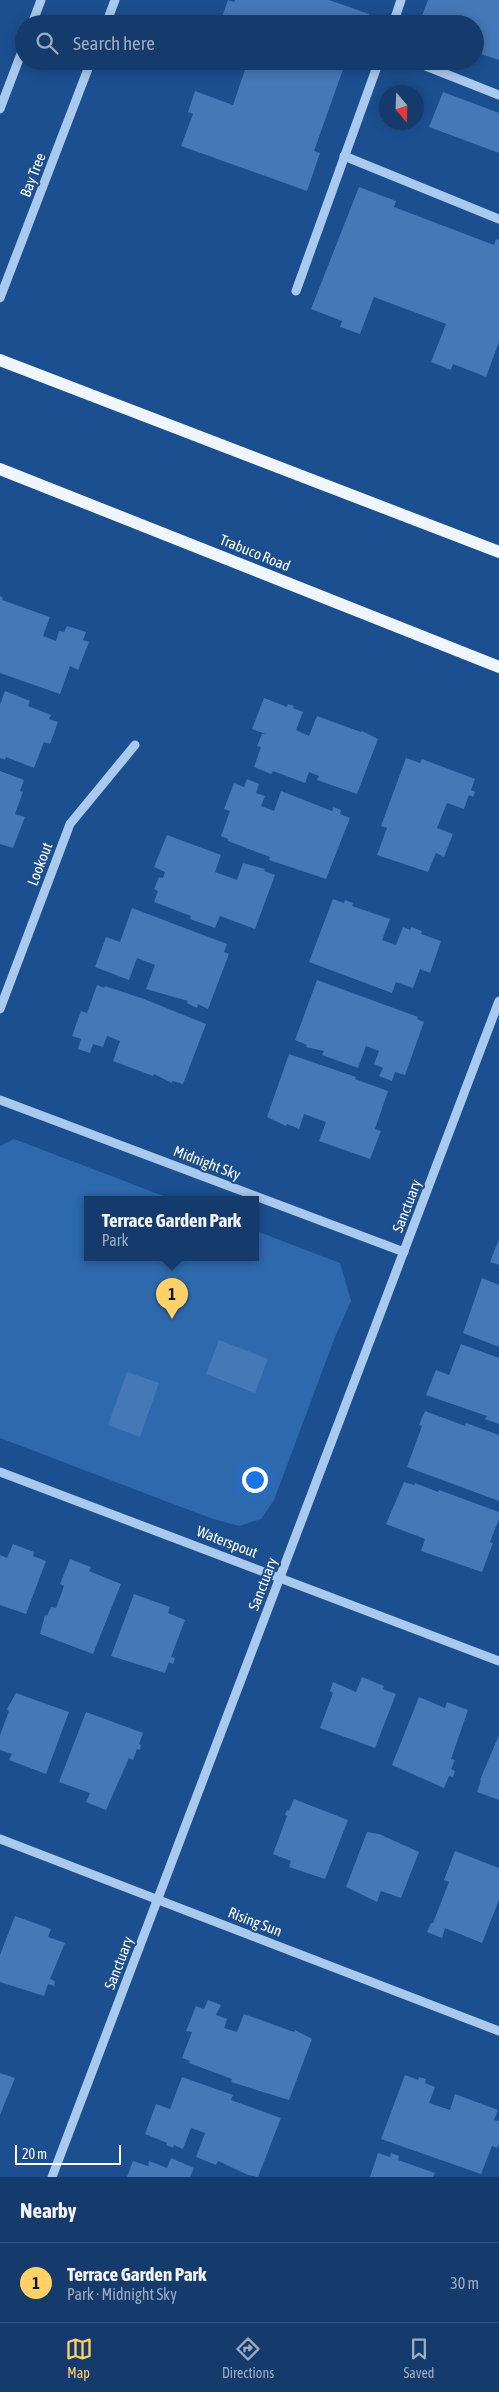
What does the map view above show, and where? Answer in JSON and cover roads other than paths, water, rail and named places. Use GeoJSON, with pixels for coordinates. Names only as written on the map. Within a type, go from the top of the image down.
{"type":"FeatureCollection","features":[{"type":"Feature","properties":{"kind":"main road"},"geometry":{"type":"LineString","coordinates":[[0,360],[499,552]]}},
{"type":"Feature","properties":{"kind":"main road","name":"Trabuco Road"},"geometry":{"type":"LineString","coordinates":[[0,469],[499,667]]}},
{"type":"Feature","properties":{"kind":"street"},"geometry":{"type":"LineString","coordinates":[[35,15],[41,0]]}},
{"type":"Feature","properties":{"kind":"street"},"geometry":{"type":"LineString","coordinates":[[109,15],[115,0]]}},
{"type":"Feature","properties":{"kind":"street"},"geometry":{"type":"LineString","coordinates":[[396,15],[401,0]]}},
{"type":"Feature","properties":{"kind":"street"},"geometry":{"type":"LineString","coordinates":[[0,109],[15,70]]}},
{"type":"Feature","properties":{"kind":"street","name":"Bay Tree"},"geometry":{"type":"LineString","coordinates":[[0,298],[88,70]]}},
{"type":"Feature","properties":{"kind":"street"},"geometry":{"type":"LineString","coordinates":[[296,291],[376,70]]}},
{"type":"Feature","properties":{"kind":"street"},"geometry":{"type":"LineString","coordinates":[[436,70],[499,95]]}},
{"type":"Feature","properties":{"kind":"street"},"geometry":{"type":"LineString","coordinates":[[344,156],[499,219]]}},
{"type":"Feature","properties":{"kind":"street","name":"Lookout"},"geometry":{"type":"LineString","coordinates":[[0,1009],[70,824],[135,745]]}},
{"type":"Feature","properties":{"kind":"street","name":"Sanctuary"},"geometry":{"type":"LineString","coordinates":[[52,2177],[499,1001]]}},
{"type":"Feature","properties":{"kind":"street","name":"Midnight Sky"},"geometry":{"type":"LineString","coordinates":[[0,1100],[255,1196]]}},
{"type":"Feature","properties":{"kind":"street","name":"Midnight Sky"},"geometry":{"type":"LineString","coordinates":[[259,1197],[404,1252]]}},
{"type":"Feature","properties":{"kind":"street","name":"Waterspout"},"geometry":{"type":"LineString","coordinates":[[0,1472],[499,1661]]}},
{"type":"Feature","properties":{"kind":"street","name":"Rising Sun"},"geometry":{"type":"LineString","coordinates":[[0,1839],[499,2031]]}},
{"type":"Feature","properties":{"kind":"place","name":"Terrace Garden Park"},"geometry":{"type":"Point","coordinates":[172,1319]}}]}
